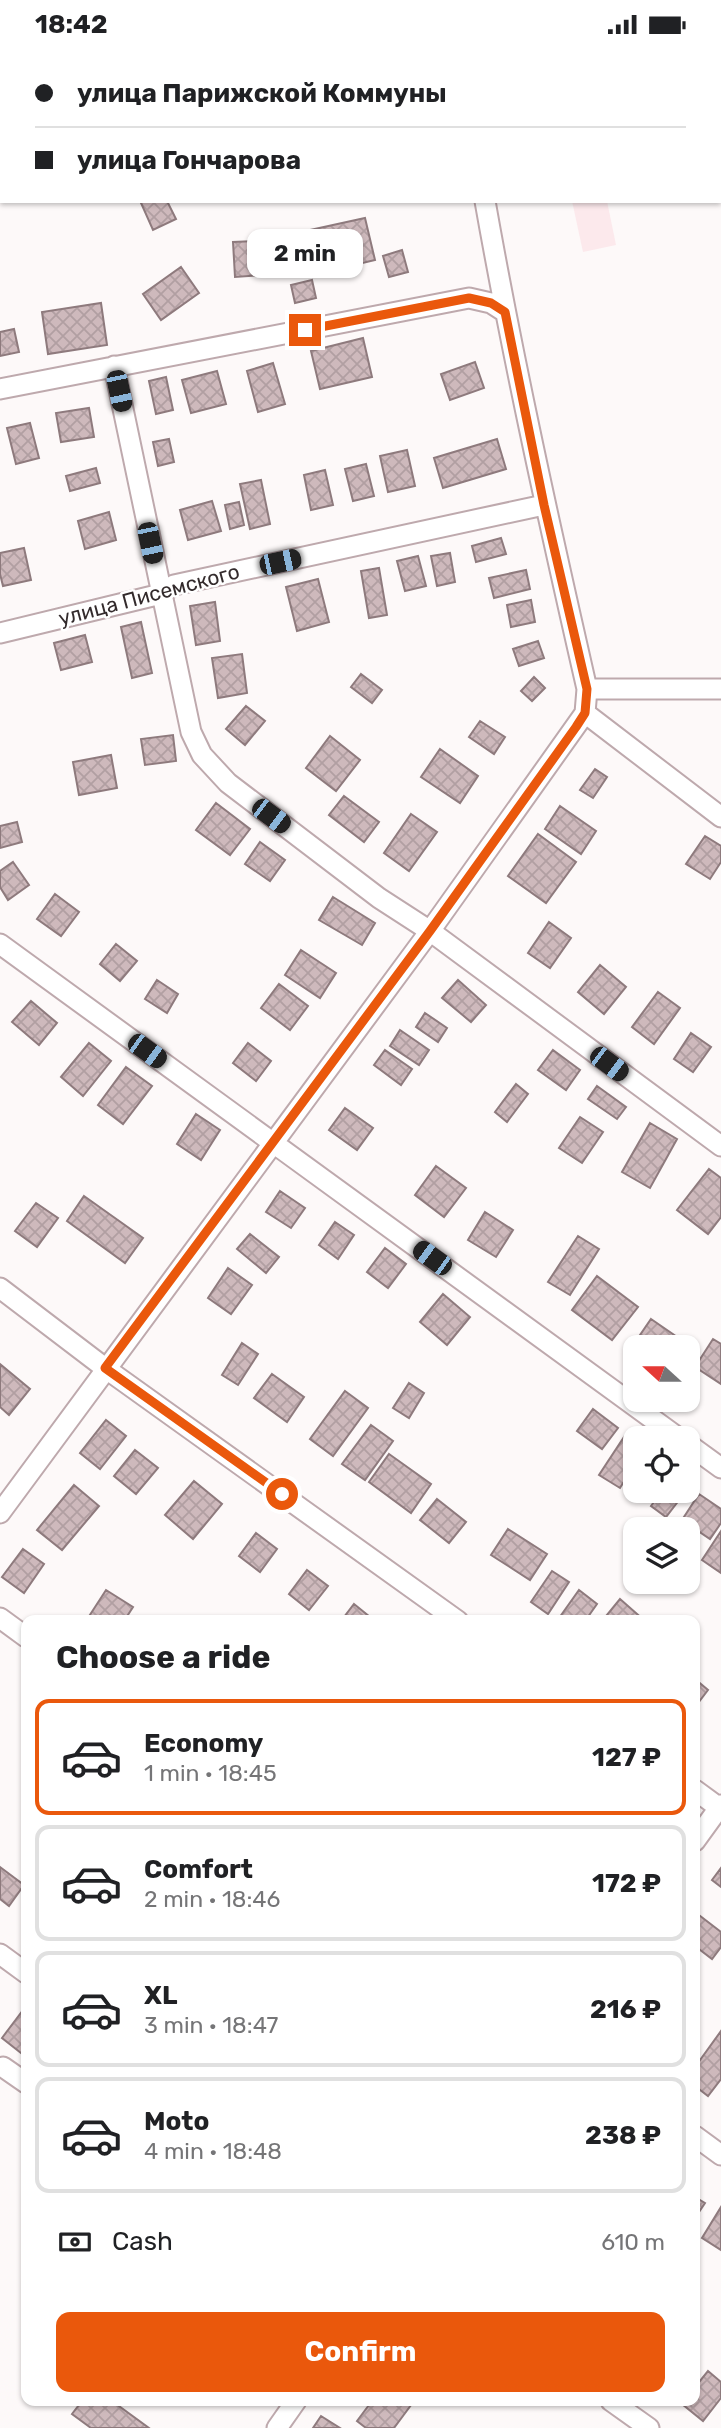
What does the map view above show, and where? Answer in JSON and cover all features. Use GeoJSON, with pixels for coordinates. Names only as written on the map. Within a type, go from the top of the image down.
{"type":"FeatureCollection","features":[{"type":"Feature","properties":{"kind":"street"},"geometry":{"type":"LineString","coordinates":[[0,1513],[430,931],[585,713],[587,689],[544,505],[485,203]]}},
{"type":"Feature","properties":{"kind":"street"},"geometry":{"type":"LineString","coordinates":[[0,389],[469,298],[491,303],[505,312]]}},
{"type":"Feature","properties":{"kind":"street"},"geometry":{"type":"LineString","coordinates":[[114,366],[191,733],[202,755],[228,783],[379,898],[430,931],[721,1146]]}},
{"type":"Feature","properties":{"kind":"street","name":"улица Писемского"},"geometry":{"type":"LineString","coordinates":[[0,633],[161,594],[174,585],[544,505]]}},
{"type":"Feature","properties":{"kind":"street"},"geometry":{"type":"LineString","coordinates":[[587,689],[721,689]]}},
{"type":"Feature","properties":{"kind":"street"},"geometry":{"type":"LineString","coordinates":[[585,713],[721,817]]}},
{"type":"Feature","properties":{"kind":"street"},"geometry":{"type":"LineString","coordinates":[[0,944],[663,1426]]}},
{"type":"Feature","properties":{"kind":"street"},"geometry":{"type":"LineString","coordinates":[[0,1288],[105,1368],[450,1615]]}},
{"type":"Feature","properties":{"kind":"street"},"geometry":{"type":"LineString","coordinates":[[700,1453],[721,1468]]}},
{"type":"Feature","properties":{"kind":"street"},"geometry":{"type":"LineString","coordinates":[[0,1618],[21,1633]]}},
{"type":"Feature","properties":{"kind":"street"},"geometry":{"type":"LineString","coordinates":[[700,1793],[720,1807],[700,1834]]}},
{"type":"Feature","properties":{"kind":"street"},"geometry":{"type":"LineString","coordinates":[[0,1954],[21,1969]]}},
{"type":"Feature","properties":{"kind":"street"},"geometry":{"type":"LineString","coordinates":[[3,2067],[21,2080]]}},
{"type":"Feature","properties":{"kind":"street"},"geometry":{"type":"LineString","coordinates":[[700,2140],[721,2155]]}},
{"type":"Feature","properties":{"kind":"street"},"geometry":{"type":"LineString","coordinates":[[278,2428],[293,2406]]}},
{"type":"Feature","properties":{"kind":"street"},"geometry":{"type":"LineString","coordinates":[[618,2406],[649,2428]]}},
{"type":"Feature","properties":{"kind":"shaded area"},"geometry":{"type":"Polygon","coordinates":[[[572,203],[607,203],[616,245],[583,252],[572,203]]]}},
{"type":"Feature","properties":{"kind":"building"},"geometry":{"type":"Polygon","coordinates":[[[141,203],[168,203],[176,219],[153,230],[141,203]]]}},
{"type":"Feature","properties":{"kind":"building"},"geometry":{"type":"Polygon","coordinates":[[[365,218],[375,260],[320,273],[310,230],[365,218]]]}},
{"type":"Feature","properties":{"kind":"building"},"geometry":{"type":"Polygon","coordinates":[[[276,240],[279,274],[235,277],[233,242],[276,240]]]}},
{"type":"Feature","properties":{"kind":"building"},"geometry":{"type":"Polygon","coordinates":[[[402,250],[408,272],[389,277],[383,256],[402,250]]]}},
{"type":"Feature","properties":{"kind":"building"},"geometry":{"type":"Polygon","coordinates":[[[181,267],[199,293],[161,320],[143,294],[181,267]]]}},
{"type":"Feature","properties":{"kind":"building"},"geometry":{"type":"Polygon","coordinates":[[[312,280],[316,298],[295,303],[291,285],[312,280]]]}},
{"type":"Feature","properties":{"kind":"building"},"geometry":{"type":"Polygon","coordinates":[[[101,303],[107,345],[48,354],[42,312],[101,303]]]}},
{"type":"Feature","properties":{"kind":"building"},"geometry":{"type":"Polygon","coordinates":[[[14,329],[19,352],[0,356],[0,332],[14,329]]]}},
{"type":"Feature","properties":{"kind":"building"},"geometry":{"type":"Polygon","coordinates":[[[363,338],[372,377],[320,389],[311,351],[363,338]]]}},
{"type":"Feature","properties":{"kind":"building"},"geometry":{"type":"Polygon","coordinates":[[[475,362],[484,388],[450,400],[441,374],[475,362]]]}},
{"type":"Feature","properties":{"kind":"building"},"geometry":{"type":"Polygon","coordinates":[[[273,363],[285,404],[258,412],[247,371],[273,363]]]}},
{"type":"Feature","properties":{"kind":"building"},"geometry":{"type":"Polygon","coordinates":[[[217,371],[226,404],[191,413],[182,380],[217,371]]]}},
{"type":"Feature","properties":{"kind":"building"},"geometry":{"type":"Polygon","coordinates":[[[166,377],[173,410],[156,414],[149,381],[166,377]]]}},
{"type":"Feature","properties":{"kind":"building"},"geometry":{"type":"Polygon","coordinates":[[[89,408],[94,437],[61,442],[56,413],[89,408]]]}},
{"type":"Feature","properties":{"kind":"building"},"geometry":{"type":"Polygon","coordinates":[[[30,423],[39,458],[16,464],[7,428],[30,423]]]}},
{"type":"Feature","properties":{"kind":"building"},"geometry":{"type":"Polygon","coordinates":[[[169,439],[174,462],[158,466],[153,442],[169,439]]]}},
{"type":"Feature","properties":{"kind":"building"},"geometry":{"type":"Polygon","coordinates":[[[497,439],[506,469],[443,488],[434,458],[497,439]]]}},
{"type":"Feature","properties":{"kind":"building"},"geometry":{"type":"Polygon","coordinates":[[[407,450],[415,486],[388,492],[380,456],[407,450]]]}},
{"type":"Feature","properties":{"kind":"building"},"geometry":{"type":"Polygon","coordinates":[[[366,464],[374,496],[353,501],[345,469],[366,464]]]}},
{"type":"Feature","properties":{"kind":"building"},"geometry":{"type":"Polygon","coordinates":[[[96,468],[100,483],[70,491],[66,476],[96,468]]]}},
{"type":"Feature","properties":{"kind":"building"},"geometry":{"type":"Polygon","coordinates":[[[325,470],[333,505],[311,510],[304,475],[325,470]]]}},
{"type":"Feature","properties":{"kind":"building"},"geometry":{"type":"Polygon","coordinates":[[[261,480],[270,524],[250,529],[240,484],[261,480]]]}},
{"type":"Feature","properties":{"kind":"building"},"geometry":{"type":"Polygon","coordinates":[[[212,501],[221,531],[188,540],[180,510],[212,501]]]}},
{"type":"Feature","properties":{"kind":"building"},"geometry":{"type":"Polygon","coordinates":[[[239,502],[244,525],[230,529],[225,505],[239,502]]]}},
{"type":"Feature","properties":{"kind":"building"},"geometry":{"type":"Polygon","coordinates":[[[109,512],[116,540],[85,549],[78,521],[109,512]]]}},
{"type":"Feature","properties":{"kind":"building"},"geometry":{"type":"Polygon","coordinates":[[[501,538],[506,554],[476,562],[472,546],[501,538]]]}},
{"type":"Feature","properties":{"kind":"building"},"geometry":{"type":"Polygon","coordinates":[[[24,548],[31,580],[3,586],[0,553],[24,548]]]}},
{"type":"Feature","properties":{"kind":"building"},"geometry":{"type":"Polygon","coordinates":[[[450,553],[455,582],[437,586],[431,556],[450,553]]]}},
{"type":"Feature","properties":{"kind":"building"},"geometry":{"type":"Polygon","coordinates":[[[418,556],[426,586],[405,591],[397,561],[418,556]]]}},
{"type":"Feature","properties":{"kind":"building"},"geometry":{"type":"Polygon","coordinates":[[[379,568],[387,615],[369,618],[361,571],[379,568]]]}},
{"type":"Feature","properties":{"kind":"building"},"geometry":{"type":"Polygon","coordinates":[[[526,570],[530,589],[494,598],[489,578],[526,570]]]}},
{"type":"Feature","properties":{"kind":"building"},"geometry":{"type":"Polygon","coordinates":[[[318,579],[329,622],[297,631],[286,587],[318,579]]]}},
{"type":"Feature","properties":{"kind":"building"},"geometry":{"type":"Polygon","coordinates":[[[531,600],[535,622],[511,627],[507,605],[531,600]]]}},
{"type":"Feature","properties":{"kind":"building"},"geometry":{"type":"Polygon","coordinates":[[[215,602],[220,641],[196,645],[190,606],[215,602]]]}},
{"type":"Feature","properties":{"kind":"building"},"geometry":{"type":"Polygon","coordinates":[[[141,622],[152,673],[132,678],[121,627],[141,622]]]}},
{"type":"Feature","properties":{"kind":"building"},"geometry":{"type":"Polygon","coordinates":[[[85,635],[92,662],[61,670],[54,643],[85,635]]]}},
{"type":"Feature","properties":{"kind":"building"},"geometry":{"type":"Polygon","coordinates":[[[538,641],[544,658],[519,666],[513,649],[538,641]]]}},
{"type":"Feature","properties":{"kind":"building"},"geometry":{"type":"Polygon","coordinates":[[[242,654],[247,693],[218,698],[212,658],[242,654]]]}},
{"type":"Feature","properties":{"kind":"building"},"geometry":{"type":"Polygon","coordinates":[[[361,674],[382,690],[372,703],[351,687],[361,674]]]}},
{"type":"Feature","properties":{"kind":"building"},"geometry":{"type":"Polygon","coordinates":[[[534,677],[545,688],[532,701],[521,691],[534,677]]]}},
{"type":"Feature","properties":{"kind":"building"},"geometry":{"type":"Polygon","coordinates":[[[246,706],[265,721],[245,745],[226,729],[246,706]]]}},
{"type":"Feature","properties":{"kind":"building"},"geometry":{"type":"Polygon","coordinates":[[[480,721],[505,737],[494,754],[469,737],[480,721]]]}},
{"type":"Feature","properties":{"kind":"building"},"geometry":{"type":"Polygon","coordinates":[[[173,735],[176,761],[145,765],[141,739],[173,735]]]}},
{"type":"Feature","properties":{"kind":"building"},"geometry":{"type":"Polygon","coordinates":[[[330,736],[360,760],[336,791],[306,768],[330,736]]]}},
{"type":"Feature","properties":{"kind":"building"},"geometry":{"type":"Polygon","coordinates":[[[440,749],[478,776],[460,803],[421,777],[440,749]]]}},
{"type":"Feature","properties":{"kind":"building"},"geometry":{"type":"Polygon","coordinates":[[[111,755],[117,788],[79,795],[73,762],[111,755]]]}},
{"type":"Feature","properties":{"kind":"building"},"geometry":{"type":"Polygon","coordinates":[[[595,769],[607,777],[593,798],[580,790],[595,769]]]}},
{"type":"Feature","properties":{"kind":"building"},"geometry":{"type":"Polygon","coordinates":[[[344,796],[379,822],[364,842],[329,815],[344,796]]]}},
{"type":"Feature","properties":{"kind":"building"},"geometry":{"type":"Polygon","coordinates":[[[216,803],[250,829],[230,855],[196,830],[216,803]]]}},
{"type":"Feature","properties":{"kind":"building"},"geometry":{"type":"Polygon","coordinates":[[[560,806],[596,831],[581,854],[545,829],[560,806]]]}},
{"type":"Feature","properties":{"kind":"building"},"geometry":{"type":"Polygon","coordinates":[[[411,814],[437,832],[409,871],[384,853],[411,814]]]}},
{"type":"Feature","properties":{"kind":"building"},"geometry":{"type":"Polygon","coordinates":[[[17,822],[22,842],[0,848],[0,826],[17,822]]]}},
{"type":"Feature","properties":{"kind":"building"},"geometry":{"type":"Polygon","coordinates":[[[538,834],[576,862],[546,903],[508,876],[538,834]]]}},
{"type":"Feature","properties":{"kind":"building"},"geometry":{"type":"Polygon","coordinates":[[[705,836],[721,846],[721,862],[710,879],[686,864],[705,836]]]}},
{"type":"Feature","properties":{"kind":"building"},"geometry":{"type":"Polygon","coordinates":[[[260,842],[285,860],[270,881],[245,864],[260,842]]]}},
{"type":"Feature","properties":{"kind":"building"},"geometry":{"type":"Polygon","coordinates":[[[13,862],[29,885],[8,900],[0,887],[0,871],[13,862]]]}},
{"type":"Feature","properties":{"kind":"building"},"geometry":{"type":"Polygon","coordinates":[[[55,894],[79,912],[61,936],[37,919],[55,894]]]}},
{"type":"Feature","properties":{"kind":"building"},"geometry":{"type":"Polygon","coordinates":[[[333,897],[375,923],[362,945],[319,920],[333,897]]]}},
{"type":"Feature","properties":{"kind":"building"},"geometry":{"type":"Polygon","coordinates":[[[549,922],[571,938],[550,968],[528,953],[549,922]]]}},
{"type":"Feature","properties":{"kind":"building"},"geometry":{"type":"Polygon","coordinates":[[[116,944],[137,961],[120,981],[100,964],[116,944]]]}},
{"type":"Feature","properties":{"kind":"building"},"geometry":{"type":"Polygon","coordinates":[[[301,950],[336,973],[320,998],[285,975],[301,950]]]}},
{"type":"Feature","properties":{"kind":"building"},"geometry":{"type":"Polygon","coordinates":[[[600,965],[626,987],[604,1014],[578,992],[600,965]]]}},
{"type":"Feature","properties":{"kind":"building"},"geometry":{"type":"Polygon","coordinates":[[[157,980],[178,994],[167,1013],[145,999],[157,980]]]}},
{"type":"Feature","properties":{"kind":"building"},"geometry":{"type":"Polygon","coordinates":[[[458,980],[486,1005],[471,1022],[442,998],[458,980]]]}},
{"type":"Feature","properties":{"kind":"building"},"geometry":{"type":"Polygon","coordinates":[[[279,984],[308,1006],[290,1030],[261,1008],[279,984]]]}},
{"type":"Feature","properties":{"kind":"building"},"geometry":{"type":"Polygon","coordinates":[[[658,992],[680,1008],[654,1044],[632,1027],[658,992]]]}},
{"type":"Feature","properties":{"kind":"building"},"geometry":{"type":"Polygon","coordinates":[[[31,1001],[57,1023],[39,1045],[12,1022],[31,1001]]]}},
{"type":"Feature","properties":{"kind":"building"},"geometry":{"type":"Polygon","coordinates":[[[425,1013],[447,1028],[438,1042],[416,1027],[425,1013]]]}},
{"type":"Feature","properties":{"kind":"building"},"geometry":{"type":"Polygon","coordinates":[[[400,1030],[429,1050],[419,1065],[390,1046],[400,1030]]]}},
{"type":"Feature","properties":{"kind":"building"},"geometry":{"type":"Polygon","coordinates":[[[691,1033],[711,1047],[693,1072],[674,1059],[691,1033]]]}},
{"type":"Feature","properties":{"kind":"building"},"geometry":{"type":"Polygon","coordinates":[[[89,1043],[111,1061],[83,1096],[61,1077],[89,1043]]]}},
{"type":"Feature","properties":{"kind":"building"},"geometry":{"type":"Polygon","coordinates":[[[248,1043],[271,1061],[256,1081],[233,1063],[248,1043]]]}},
{"type":"Feature","properties":{"kind":"building"},"geometry":{"type":"Polygon","coordinates":[[[385,1050],[412,1069],[401,1085],[374,1065],[385,1050]]]}},
{"type":"Feature","properties":{"kind":"building"},"geometry":{"type":"Polygon","coordinates":[[[553,1050],[580,1070],[566,1090],[538,1070],[553,1050]]]}},
{"type":"Feature","properties":{"kind":"building"},"geometry":{"type":"Polygon","coordinates":[[[126,1067],[152,1086],[123,1124],[98,1105],[126,1067]]]}},
{"type":"Feature","properties":{"kind":"building"},"geometry":{"type":"Polygon","coordinates":[[[516,1084],[528,1094],[507,1122],[495,1112],[516,1084]]]}},
{"type":"Feature","properties":{"kind":"building"},"geometry":{"type":"Polygon","coordinates":[[[597,1086],[626,1107],[617,1119],[588,1099],[597,1086]]]}},
{"type":"Feature","properties":{"kind":"building"},"geometry":{"type":"Polygon","coordinates":[[[345,1108],[373,1128],[357,1150],[329,1130],[345,1108]]]}},
{"type":"Feature","properties":{"kind":"building"},"geometry":{"type":"Polygon","coordinates":[[[196,1114],[220,1130],[201,1160],[177,1144],[196,1114]]]}},
{"type":"Feature","properties":{"kind":"building"},"geometry":{"type":"Polygon","coordinates":[[[580,1117],[603,1132],[582,1163],[559,1148],[580,1117]]]}},
{"type":"Feature","properties":{"kind":"building"},"geometry":{"type":"Polygon","coordinates":[[[650,1123],[677,1139],[650,1188],[622,1172],[650,1123]]]}},
{"type":"Feature","properties":{"kind":"building"},"geometry":{"type":"Polygon","coordinates":[[[436,1166],[466,1188],[444,1217],[415,1195],[436,1166]]]}},
{"type":"Feature","properties":{"kind":"building"},"geometry":{"type":"Polygon","coordinates":[[[709,1169],[721,1178],[721,1217],[708,1234],[677,1210],[709,1169]]]}},
{"type":"Feature","properties":{"kind":"building"},"geometry":{"type":"Polygon","coordinates":[[[280,1191],[305,1208],[291,1228],[266,1212],[280,1191]]]}},
{"type":"Feature","properties":{"kind":"building"},"geometry":{"type":"Polygon","coordinates":[[[84,1196],[143,1238],[125,1263],[67,1221],[84,1196]]]}},
{"type":"Feature","properties":{"kind":"building"},"geometry":{"type":"Polygon","coordinates":[[[36,1203],[58,1218],[37,1247],[15,1231],[36,1203]]]}},
{"type":"Feature","properties":{"kind":"building"},"geometry":{"type":"Polygon","coordinates":[[[485,1212],[513,1230],[496,1257],[468,1240],[485,1212]]]}},
{"type":"Feature","properties":{"kind":"building"},"geometry":{"type":"Polygon","coordinates":[[[335,1222],[354,1235],[338,1259],[319,1245],[335,1222]]]}},
{"type":"Feature","properties":{"kind":"building"},"geometry":{"type":"Polygon","coordinates":[[[250,1234],[279,1257],[266,1273],[237,1249],[250,1234]]]}},
{"type":"Feature","properties":{"kind":"building"},"geometry":{"type":"Polygon","coordinates":[[[578,1236],[599,1249],[570,1295],[548,1282],[578,1236]]]}},
{"type":"Feature","properties":{"kind":"building"},"geometry":{"type":"Polygon","coordinates":[[[385,1248],[406,1264],[388,1288],[367,1272],[385,1248]]]}},
{"type":"Feature","properties":{"kind":"building"},"geometry":{"type":"Polygon","coordinates":[[[228,1268],[252,1285],[231,1314],[208,1298],[228,1268]]]}},
{"type":"Feature","properties":{"kind":"building"},"geometry":{"type":"Polygon","coordinates":[[[597,1276],[638,1307],[612,1340],[572,1310],[597,1276]]]}},
{"type":"Feature","properties":{"kind":"building"},"geometry":{"type":"Polygon","coordinates":[[[443,1294],[470,1317],[447,1345],[420,1322],[443,1294]]]}},
{"type":"Feature","properties":{"kind":"building"},"geometry":{"type":"Polygon","coordinates":[[[651,1319],[674,1335],[640,1335],[651,1319]]]}},
{"type":"Feature","properties":{"kind":"building"},"geometry":{"type":"Polygon","coordinates":[[[713,1339],[721,1344],[721,1384],[700,1370],[700,1359],[713,1339]]]}},
{"type":"Feature","properties":{"kind":"building"},"geometry":{"type":"Polygon","coordinates":[[[242,1343],[258,1354],[238,1385],[222,1375],[242,1343]]]}},
{"type":"Feature","properties":{"kind":"building"},"geometry":{"type":"Polygon","coordinates":[[[0,1364],[30,1389],[9,1415],[0,1407],[0,1364]]]}},
{"type":"Feature","properties":{"kind":"building"},"geometry":{"type":"Polygon","coordinates":[[[272,1374],[304,1397],[287,1422],[254,1398],[272,1374]]]}},
{"type":"Feature","properties":{"kind":"building"},"geometry":{"type":"Polygon","coordinates":[[[409,1383],[424,1393],[409,1418],[393,1408],[409,1383]]]}},
{"type":"Feature","properties":{"kind":"building"},"geometry":{"type":"Polygon","coordinates":[[[345,1391],[368,1408],[333,1456],[310,1439],[345,1391]]]}},
{"type":"Feature","properties":{"kind":"building"},"geometry":{"type":"Polygon","coordinates":[[[593,1409],[618,1428],[602,1449],[577,1431],[593,1409]]]}},
{"type":"Feature","properties":{"kind":"building"},"geometry":{"type":"Polygon","coordinates":[[[106,1420],[126,1436],[100,1469],[80,1453],[106,1420]]]}},
{"type":"Feature","properties":{"kind":"building"},"geometry":{"type":"Polygon","coordinates":[[[371,1425],[393,1441],[365,1480],[342,1464],[371,1425]]]}},
{"type":"Feature","properties":{"kind":"building"},"geometry":{"type":"Polygon","coordinates":[[[623,1439],[623,1483],[620,1488],[599,1475],[623,1439]]]}},
{"type":"Feature","properties":{"kind":"building"},"geometry":{"type":"Polygon","coordinates":[[[135,1450],[158,1468],[136,1494],[114,1476],[135,1450]]]}},
{"type":"Feature","properties":{"kind":"building"},"geometry":{"type":"Polygon","coordinates":[[[389,1454],[431,1484],[411,1513],[369,1482],[389,1454]]]}},
{"type":"Feature","properties":{"kind":"building"},"geometry":{"type":"Polygon","coordinates":[[[194,1481],[222,1504],[193,1539],[165,1515],[194,1481]]]}},
{"type":"Feature","properties":{"kind":"building"},"geometry":{"type":"Polygon","coordinates":[[[74,1485],[99,1506],[62,1550],[37,1530],[74,1485]]]}},
{"type":"Feature","properties":{"kind":"building"},"geometry":{"type":"Polygon","coordinates":[[[700,1495],[721,1509],[721,1523],[710,1539],[700,1532],[700,1517],[684,1517],[693,1503],[700,1503],[700,1495]]]}},
{"type":"Feature","properties":{"kind":"building"},"geometry":{"type":"Polygon","coordinates":[[[437,1499],[466,1522],[449,1543],[420,1520],[437,1499]]]}},
{"type":"Feature","properties":{"kind":"building"},"geometry":{"type":"Polygon","coordinates":[[[653,1503],[677,1503],[666,1517],[651,1506],[653,1503]]]}},
{"type":"Feature","properties":{"kind":"building"},"geometry":{"type":"Polygon","coordinates":[[[508,1529],[547,1554],[530,1580],[491,1555],[508,1529]]]}},
{"type":"Feature","properties":{"kind":"building"},"geometry":{"type":"Polygon","coordinates":[[[721,1531],[721,1573],[702,1560],[721,1531]]]}},
{"type":"Feature","properties":{"kind":"building"},"geometry":{"type":"Polygon","coordinates":[[[256,1533],[277,1549],[260,1572],[239,1556],[256,1533]]]}},
{"type":"Feature","properties":{"kind":"building"},"geometry":{"type":"Polygon","coordinates":[[[23,1549],[44,1564],[24,1593],[2,1577],[23,1549]]]}},
{"type":"Feature","properties":{"kind":"building"},"geometry":{"type":"Polygon","coordinates":[[[307,1570],[328,1586],[309,1610],[289,1594],[307,1570]]]}},
{"type":"Feature","properties":{"kind":"building"},"geometry":{"type":"Polygon","coordinates":[[[552,1571],[569,1582],[548,1614],[531,1602],[552,1571]]]}},
{"type":"Feature","properties":{"kind":"building"},"geometry":{"type":"Polygon","coordinates":[[[106,1590],[133,1607],[128,1615],[90,1615],[106,1590]]]}},
{"type":"Feature","properties":{"kind":"building"},"geometry":{"type":"Polygon","coordinates":[[[579,1590],[597,1604],[589,1615],[561,1615],[579,1590]]]}},
{"type":"Feature","properties":{"kind":"building"},"geometry":{"type":"Polygon","coordinates":[[[620,1599],[638,1615],[607,1615],[620,1599]]]}},
{"type":"Feature","properties":{"kind":"building"},"geometry":{"type":"Polygon","coordinates":[[[354,1604],[368,1615],[346,1615],[354,1604]]]}},
{"type":"Feature","properties":{"kind":"building"},"geometry":{"type":"Polygon","coordinates":[[[700,1683],[708,1690],[700,1700],[700,1683]]]}},
{"type":"Feature","properties":{"kind":"building"},"geometry":{"type":"Polygon","coordinates":[[[0,1867],[21,1883],[21,1889],[9,1906],[0,1899],[0,1867]]]}},
{"type":"Feature","properties":{"kind":"building"},"geometry":{"type":"Polygon","coordinates":[[[721,1868],[721,1887],[712,1880],[721,1868]]]}},
{"type":"Feature","properties":{"kind":"building"},"geometry":{"type":"Polygon","coordinates":[[[700,1916],[721,1932],[721,1947],[712,1959],[700,1950],[700,1916]]]}},
{"type":"Feature","properties":{"kind":"building"},"geometry":{"type":"Polygon","coordinates":[[[21,2013],[21,2053],[2,2038],[21,2013]]]}},
{"type":"Feature","properties":{"kind":"building"},"geometry":{"type":"Polygon","coordinates":[[[721,2031],[721,2079],[708,2096],[700,2090],[700,2060],[721,2031]]]}},
{"type":"Feature","properties":{"kind":"building"},"geometry":{"type":"Polygon","coordinates":[[[721,2207],[721,2250],[702,2238],[721,2207]]]}},
{"type":"Feature","properties":{"kind":"building"},"geometry":{"type":"Polygon","coordinates":[[[708,2371],[721,2382],[721,2398],[703,2421],[684,2406],[700,2406],[700,2381],[708,2371]]]}},
{"type":"Feature","properties":{"kind":"building"},"geometry":{"type":"Polygon","coordinates":[[[78,2406],[119,2406],[149,2428],[91,2428],[72,2414],[78,2406]]]}},
{"type":"Feature","properties":{"kind":"building"},"geometry":{"type":"Polygon","coordinates":[[[368,2406],[410,2406],[394,2428],[366,2428],[357,2421],[368,2406]]]}},
{"type":"Feature","properties":{"kind":"building"},"geometry":{"type":"Polygon","coordinates":[[[321,2416],[340,2428],[313,2428],[321,2416]]]}},
{"type":"Feature","properties":{"kind":"route"},"geometry":{"type":"LineString","coordinates":[[282,1494],[105,1368],[430,931],[576,727],[585,713],[587,689],[544,505],[505,312],[491,303],[469,298],[305,330]]}}]}
